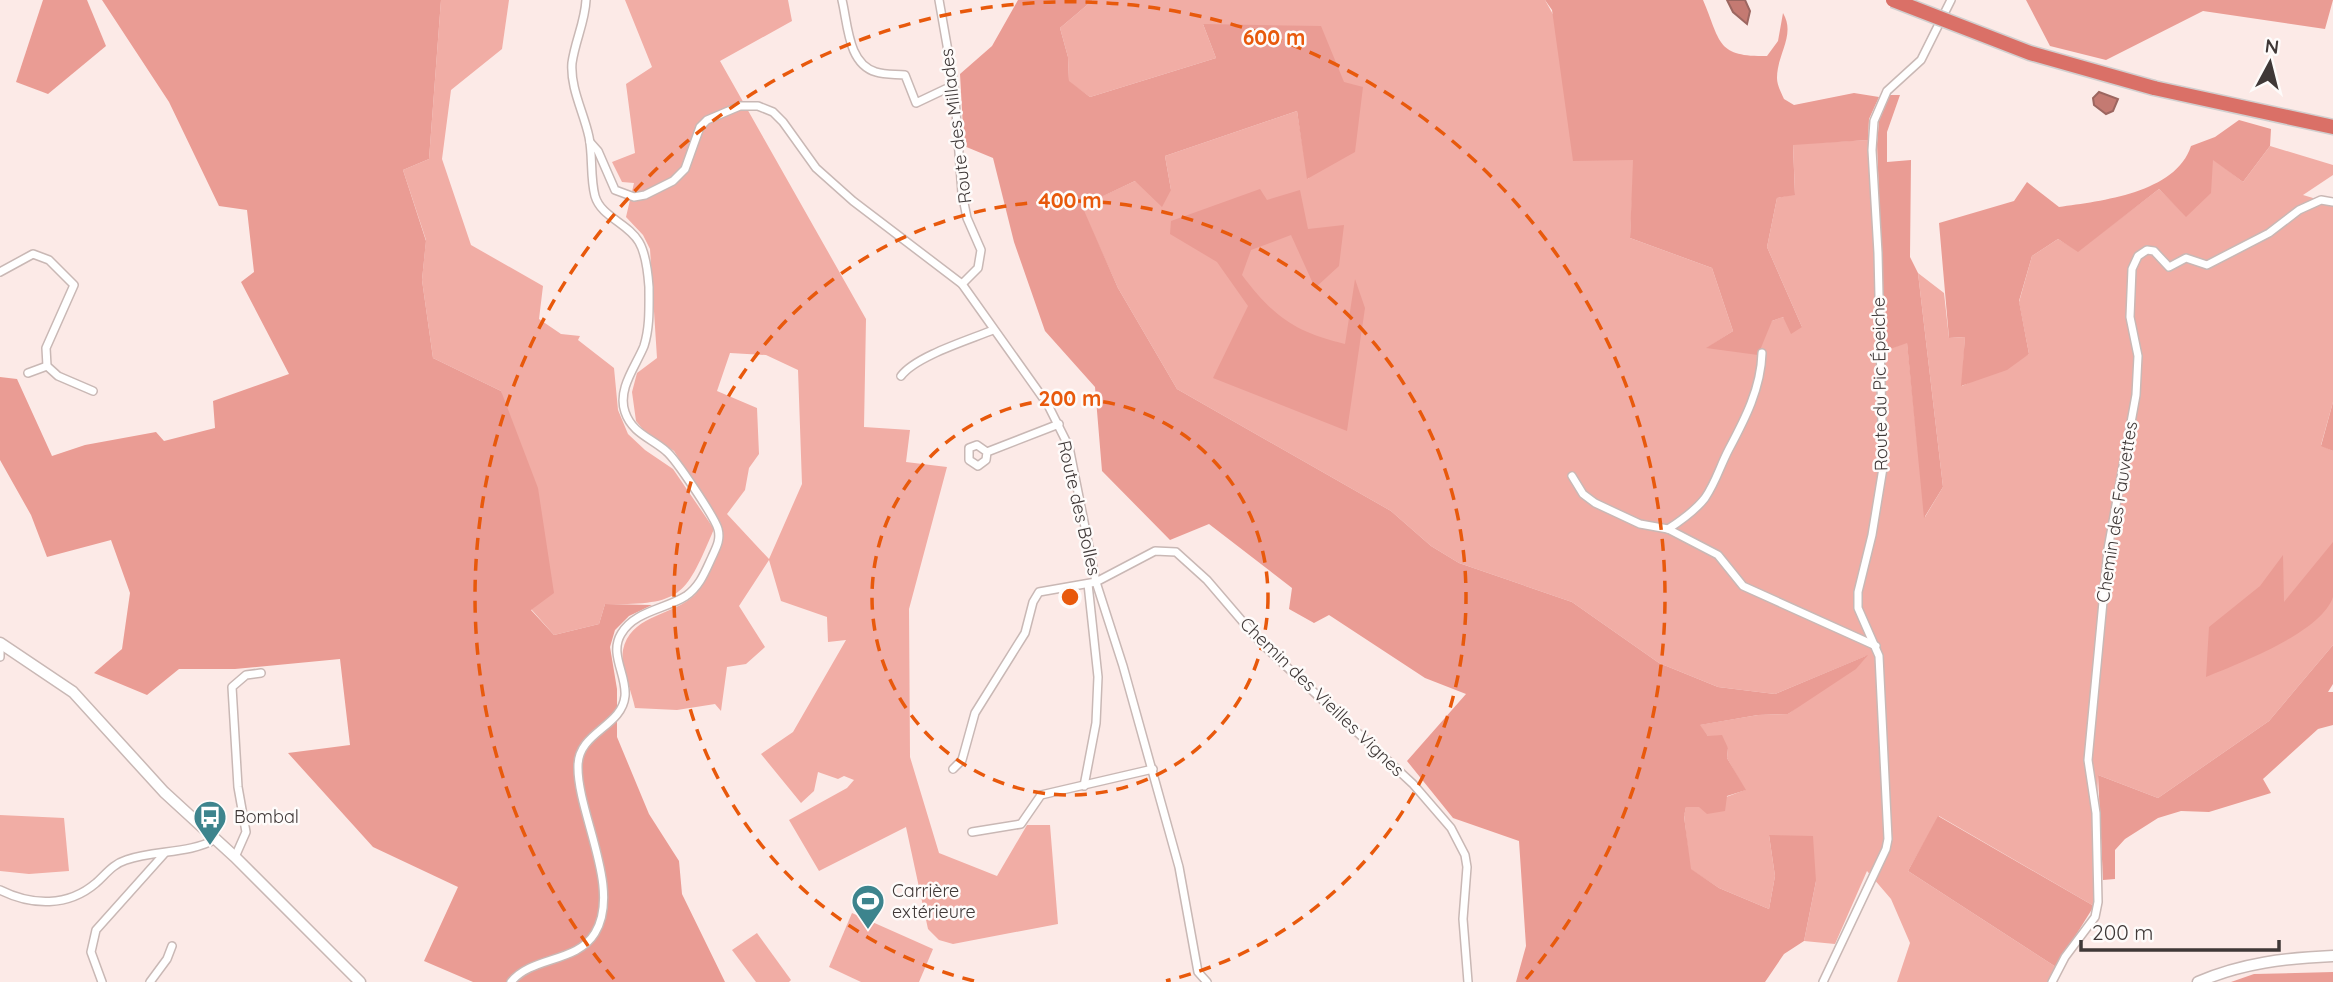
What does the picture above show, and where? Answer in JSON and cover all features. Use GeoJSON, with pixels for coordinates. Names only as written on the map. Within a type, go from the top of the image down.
{"type":"FeatureCollection","features":[{"type":"Feature","properties":{"kind":"highway"},"geometry":{"type":"LineString","coordinates":[[1893,0],[2030,53],[2154,88],[2333,127]]}},
{"type":"Feature","properties":{"kind":"street"},"geometry":{"type":"LineString","coordinates":[[511,982],[520,972],[580,949],[598,928],[603,883],[578,763],[586,741],[624,705],[626,692],[616,648],[621,633],[635,620],[685,596],[700,582],[719,543],[718,528],[678,464],[667,452],[645,438],[630,424],[624,410],[624,394],[649,327],[649,285],[639,240],[603,210],[595,197],[590,142],[572,74],[586,0]]}},
{"type":"Feature","properties":{"kind":"street"},"geometry":{"type":"LineString","coordinates":[[842,0],[858,61],[867,69],[880,74],[905,75],[916,103],[954,85]]}},
{"type":"Feature","properties":{"kind":"street","name":"Route des Millades"},"geometry":{"type":"LineString","coordinates":[[939,0],[954,85],[962,193],[967,218],[981,250],[978,268],[962,284]]}},
{"type":"Feature","properties":{"kind":"street","name":"Route du Pic Épeiche"},"geometry":{"type":"LineString","coordinates":[[1823,982],[1888,839],[1876,646],[1858,608],[1858,592],[1872,535],[1883,468],[1878,253],[1872,150],[1874,121],[1887,91],[1911,71],[1925,54],[1951,0]]}},
{"type":"Feature","properties":{"kind":"street","name":"Route des Bolles"},"geometry":{"type":"LineString","coordinates":[[590,142],[598,151],[615,190],[634,197],[645,195],[673,181],[685,169],[700,127],[707,120],[719,112],[740,106],[758,106],[773,113],[783,122],[816,168],[853,201],[962,284],[1059,425],[1069,447],[1092,583],[1153,769],[1186,895],[1198,972],[1207,982]]}},
{"type":"Feature","properties":{"kind":"street","name":"Chemin des Fauvettes"},"geometry":{"type":"LineString","coordinates":[[2052,982],[2065,957],[2095,918],[2098,902],[2096,813],[2088,760],[2108,549],[2136,395],[2138,356],[2130,317],[2132,269],[2138,256],[2147,250],[2154,251],[2169,267],[2186,258],[2207,265],[2269,233],[2299,210],[2321,200],[2333,202]]}},
{"type":"Feature","properties":{"kind":"street"},"geometry":{"type":"LineString","coordinates":[[0,272],[33,254],[49,260],[74,285],[46,348],[47,366],[58,376],[93,391]]}},
{"type":"Feature","properties":{"kind":"street"},"geometry":{"type":"LineString","coordinates":[[901,376],[906,370],[941,352],[993,330]]}},
{"type":"Feature","properties":{"kind":"street"},"geometry":{"type":"LineString","coordinates":[[1668,529],[1691,514],[1717,479],[1728,451],[1744,425],[1762,377],[1762,353]]}},
{"type":"Feature","properties":{"kind":"street"},"geometry":{"type":"LineString","coordinates":[[28,373],[47,366]]}},
{"type":"Feature","properties":{"kind":"street"},"geometry":{"type":"LineString","coordinates":[[986,452],[1059,425]]}},
{"type":"Feature","properties":{"kind":"street"},"geometry":{"type":"LineString","coordinates":[[1572,476],[1583,494],[1595,503],[1640,524],[1668,529],[1717,555],[1743,586],[1876,646]]}},
{"type":"Feature","properties":{"kind":"street","name":"Chemin des Vieilles Vignes"},"geometry":{"type":"LineString","coordinates":[[953,769],[962,760],[975,713],[1025,633],[1033,602],[1039,592],[1092,583],[1155,551],[1176,552],[1207,580],[1261,643],[1413,784],[1451,828],[1465,855],[1463,919],[1468,982]]}},
{"type":"Feature","properties":{"kind":"street"},"geometry":{"type":"LineString","coordinates":[[1083,786],[1096,723],[1098,677],[1092,583]]}},
{"type":"Feature","properties":{"kind":"street"},"geometry":{"type":"LineString","coordinates":[[0,645],[0,657]]}},
{"type":"Feature","properties":{"kind":"street"},"geometry":{"type":"LineString","coordinates":[[0,645],[73,692],[148,776],[235,857],[360,982]]}},
{"type":"Feature","properties":{"kind":"street"},"geometry":{"type":"LineString","coordinates":[[235,857],[246,832],[238,787],[232,687],[246,675],[261,673]]}},
{"type":"Feature","properties":{"kind":"street"},"geometry":{"type":"LineString","coordinates":[[972,832],[1021,824],[1041,795],[1153,769]]}},
{"type":"Feature","properties":{"kind":"street"},"geometry":{"type":"LineString","coordinates":[[0,890],[15,898],[34,901],[72,899],[95,884],[112,866],[216,839]]}},
{"type":"Feature","properties":{"kind":"street"},"geometry":{"type":"LineString","coordinates":[[102,982],[92,952],[92,939],[96,930],[164,853]]}},
{"type":"Feature","properties":{"kind":"street"},"geometry":{"type":"LineString","coordinates":[[135,858],[149,869]]}},
{"type":"Feature","properties":{"kind":"street"},"geometry":{"type":"LineString","coordinates":[[150,982],[167,959],[172,946]]}},
{"type":"Feature","properties":{"kind":"street"},"geometry":{"type":"LineString","coordinates":[[2198,982],[2225,970],[2259,962],[2333,956]]}},
{"type":"Feature","properties":{"kind":"shaded area"},"geometry":{"type":"Polygon","coordinates":[[[43,0],[87,0],[106,46],[48,94],[16,82],[43,0]]]}},
{"type":"Feature","properties":{"kind":"shaded area"},"geometry":{"type":"Polygon","coordinates":[[[102,0],[441,0],[429,159],[403,170],[426,241],[422,280],[433,358],[501,391],[538,488],[554,593],[531,610],[554,635],[599,624],[605,604],[652,605],[629,616],[615,630],[610,647],[617,689],[617,737],[649,814],[679,861],[682,894],[725,982],[473,982],[424,961],[458,887],[373,847],[288,753],[350,745],[340,659],[235,669],[179,669],[147,695],[94,673],[122,649],[130,593],[111,540],[47,557],[31,515],[0,460],[0,377],[17,379],[52,456],[85,445],[156,432],[164,441],[215,428],[213,401],[289,374],[241,282],[254,272],[247,210],[219,206],[169,102],[102,0]]]}},
{"type":"Feature","properties":{"kind":"shaded area"},"geometry":{"type":"Polygon","coordinates":[[[441,0],[509,0],[502,49],[451,90],[442,159],[471,245],[543,286],[539,319],[561,334],[580,336],[578,340],[614,368],[618,410],[628,434],[645,450],[673,469],[714,529],[696,570],[678,592],[666,599],[650,602],[605,604],[599,624],[554,635],[531,609],[501,391],[433,358],[422,280],[426,240],[403,170],[429,159],[441,0]]]}},
{"type":"Feature","properties":{"kind":"shaded area"},"geometry":{"type":"Polygon","coordinates":[[[625,0],[788,0],[792,21],[720,61],[866,319],[864,427],[910,430],[906,462],[947,467],[909,609],[910,757],[939,853],[997,876],[1027,825],[1050,825],[1058,924],[953,944],[939,940],[928,929],[906,827],[819,871],[789,820],[847,788],[854,780],[844,776],[838,779],[818,772],[814,791],[801,803],[761,754],[793,732],[846,640],[828,642],[827,617],[781,601],[769,560],[739,606],[765,647],[746,664],[727,667],[721,711],[715,704],[677,710],[635,708],[623,664],[623,650],[627,639],[633,630],[650,618],[681,605],[694,595],[714,563],[722,538],[720,522],[674,451],[646,433],[636,421],[632,392],[637,373],[657,358],[650,249],[643,235],[626,217],[634,183],[622,182],[612,162],[635,153],[626,84],[652,67],[625,0]],[[730,353],[717,391],[757,408],[759,454],[749,468],[745,490],[727,514],[769,559],[802,484],[798,370],[766,355],[730,353]]]}},
{"type":"Feature","properties":{"kind":"shaded area"},"geometry":{"type":"Polygon","coordinates":[[[1018,0],[1093,0],[1060,28],[1068,57],[1069,81],[1090,97],[1216,58],[1203,24],[1321,26],[1344,82],[1363,87],[1355,152],[1307,179],[1297,111],[1165,156],[1171,190],[1162,207],[1135,181],[1082,206],[1118,288],[1177,389],[1391,511],[1431,546],[1459,563],[1572,602],[1659,663],[1718,687],[1775,694],[1868,655],[1856,669],[1788,714],[1758,715],[1700,725],[1708,736],[1722,735],[1728,748],[1727,758],[1746,790],[1727,796],[1725,811],[1707,814],[1699,807],[1686,807],[1684,816],[1691,869],[1719,888],[1769,909],[1775,876],[1769,835],[1813,836],[1816,881],[1804,941],[1784,954],[1765,982],[1516,982],[1526,946],[1519,841],[1453,818],[1407,761],[1466,694],[1425,678],[1329,615],[1314,623],[1289,609],[1292,588],[1209,524],[1170,540],[1102,471],[1095,387],[1045,331],[1014,242],[993,158],[964,146],[960,74],[992,46],[1018,0]]]}},
{"type":"Feature","properties":{"kind":"shaded area"},"geometry":{"type":"Polygon","coordinates":[[[1093,0],[1545,0],[1634,160],[1630,238],[1712,268],[1733,331],[1707,348],[1782,317],[1802,327],[1767,247],[1777,198],[1795,194],[1793,144],[1868,140],[1885,351],[1907,342],[1925,517],[1943,487],[1918,273],[1944,293],[1949,338],[1965,337],[1962,386],[2029,354],[2019,302],[2032,256],[2058,239],[2078,251],[2159,189],[2186,216],[2213,159],[2243,182],[2270,146],[2333,165],[2333,175],[2303,195],[2333,204],[2333,402],[2321,445],[2333,451],[2333,645],[2269,721],[2158,798],[2098,775],[2094,906],[1939,816],[1908,871],[2056,967],[2049,982],[1897,982],[1910,943],[1891,899],[1867,871],[1835,944],[1804,941],[1816,881],[1769,835],[1775,876],[1769,909],[1719,888],[1690,869],[1684,815],[1686,807],[1699,807],[1745,790],[1727,758],[1728,748],[1708,736],[1699,725],[1758,715],[1788,714],[1866,656],[1775,694],[1718,687],[1659,663],[1572,602],[1459,563],[1431,546],[1391,511],[1177,389],[1118,288],[1081,206],[1135,181],[1171,190],[1165,156],[1297,111],[1308,179],[1344,83],[1203,24],[1216,58],[1090,97],[1069,82],[1068,57],[1060,28],[1093,0]]]}},
{"type":"Feature","properties":{"kind":"shaded area"},"geometry":{"type":"Polygon","coordinates":[[[1545,0],[1703,0],[1723,44],[1738,54],[1750,56],[1767,56],[1778,41],[1783,13],[1788,29],[1777,78],[1784,99],[1794,105],[1854,93],[1879,97],[1869,119],[1868,140],[1793,145],[1795,195],[1777,198],[1767,247],[1802,327],[1791,334],[1783,317],[1772,321],[1758,355],[1706,348],[1733,331],[1712,268],[1630,238],[1633,160],[1573,161],[1552,10],[1545,0]]]}},
{"type":"Feature","properties":{"kind":"shaded area"},"geometry":{"type":"Polygon","coordinates":[[[1727,0],[1745,0],[1750,11],[1747,24],[1733,12],[1727,0]]]}},
{"type":"Feature","properties":{"kind":"shaded area"},"geometry":{"type":"Polygon","coordinates":[[[2026,0],[2333,0],[2325,29],[2203,11],[2106,60],[2050,46],[2026,0]]]}},
{"type":"Feature","properties":{"kind":"shaded area"},"geometry":{"type":"Polygon","coordinates":[[[2099,92],[2118,99],[2113,111],[2106,114],[2094,105],[2093,98],[2099,92]]]}},
{"type":"Feature","properties":{"kind":"shaded area"},"geometry":{"type":"Polygon","coordinates":[[[1890,95],[1900,95],[1887,132],[1887,162],[1911,160],[1910,257],[1918,273],[1943,487],[1924,518],[1907,343],[1885,351],[1877,144],[1879,121],[1890,95]]]}},
{"type":"Feature","properties":{"kind":"shaded area"},"geometry":{"type":"Polygon","coordinates":[[[2239,120],[2271,129],[2270,146],[2243,182],[2213,160],[2211,193],[2186,217],[2159,189],[2078,252],[2058,239],[2032,256],[2019,301],[2029,354],[2007,370],[1961,386],[1965,337],[1949,338],[1939,223],[2014,201],[2027,182],[2059,207],[2135,192],[2170,175],[2183,162],[2191,146],[2215,137],[2239,120]]]}},
{"type":"Feature","properties":{"kind":"shaded area"},"geometry":{"type":"Polygon","coordinates":[[[1260,189],[1267,200],[1300,190],[1308,229],[1344,225],[1339,266],[1315,288],[1291,235],[1251,250],[1242,275],[1264,301],[1286,320],[1312,334],[1345,344],[1355,279],[1365,308],[1347,431],[1213,378],[1248,306],[1217,262],[1170,234],[1171,221],[1260,189]]]}},
{"type":"Feature","properties":{"kind":"shaded area"},"geometry":{"type":"Polygon","coordinates":[[[2333,402],[2333,451],[2321,446],[2333,402]]]}},
{"type":"Feature","properties":{"kind":"shaded area"},"geometry":{"type":"Polygon","coordinates":[[[2333,542],[2333,597],[2313,623],[2258,655],[2206,677],[2209,627],[2260,586],[2283,555],[2284,602],[2333,542]]]}},
{"type":"Feature","properties":{"kind":"shaded area"},"geometry":{"type":"Polygon","coordinates":[[[2333,645],[2333,684],[2328,692],[2333,692],[2333,725],[2318,729],[2263,779],[2271,793],[2209,812],[2181,811],[2158,818],[2125,839],[2115,850],[2115,879],[2103,880],[2098,775],[2158,798],[2269,721],[2333,645]]]}},
{"type":"Feature","properties":{"kind":"shaded area"},"geometry":{"type":"Polygon","coordinates":[[[0,815],[64,818],[69,871],[29,874],[0,871],[0,815]]]}},
{"type":"Feature","properties":{"kind":"shaded area"},"geometry":{"type":"Polygon","coordinates":[[[1938,816],[2094,906],[2056,967],[1908,871],[1938,816]]]}},
{"type":"Feature","properties":{"kind":"shaded area","name":"Carrière extérieure"},"geometry":{"type":"Polygon","coordinates":[[[852,913],[933,949],[919,982],[861,982],[829,967],[852,913]]]}},
{"type":"Feature","properties":{"kind":"shaded area"},"geometry":{"type":"Polygon","coordinates":[[[757,933],[791,980],[789,982],[756,982],[732,950],[757,933]]]}},
{"type":"Feature","properties":{"kind":"shaded area"},"geometry":{"type":"Polygon","coordinates":[[[2333,972],[2333,982],[2231,982],[2254,974],[2333,972]]]}},
{"type":"Feature","properties":{"kind":"place","name":"Bombal"},"geometry":{"type":"Point","coordinates":[210,847]}},
{"type":"Feature","properties":{"kind":"place","name":"Carrière extérieure"},"geometry":{"type":"Point","coordinates":[868,931]}}]}
